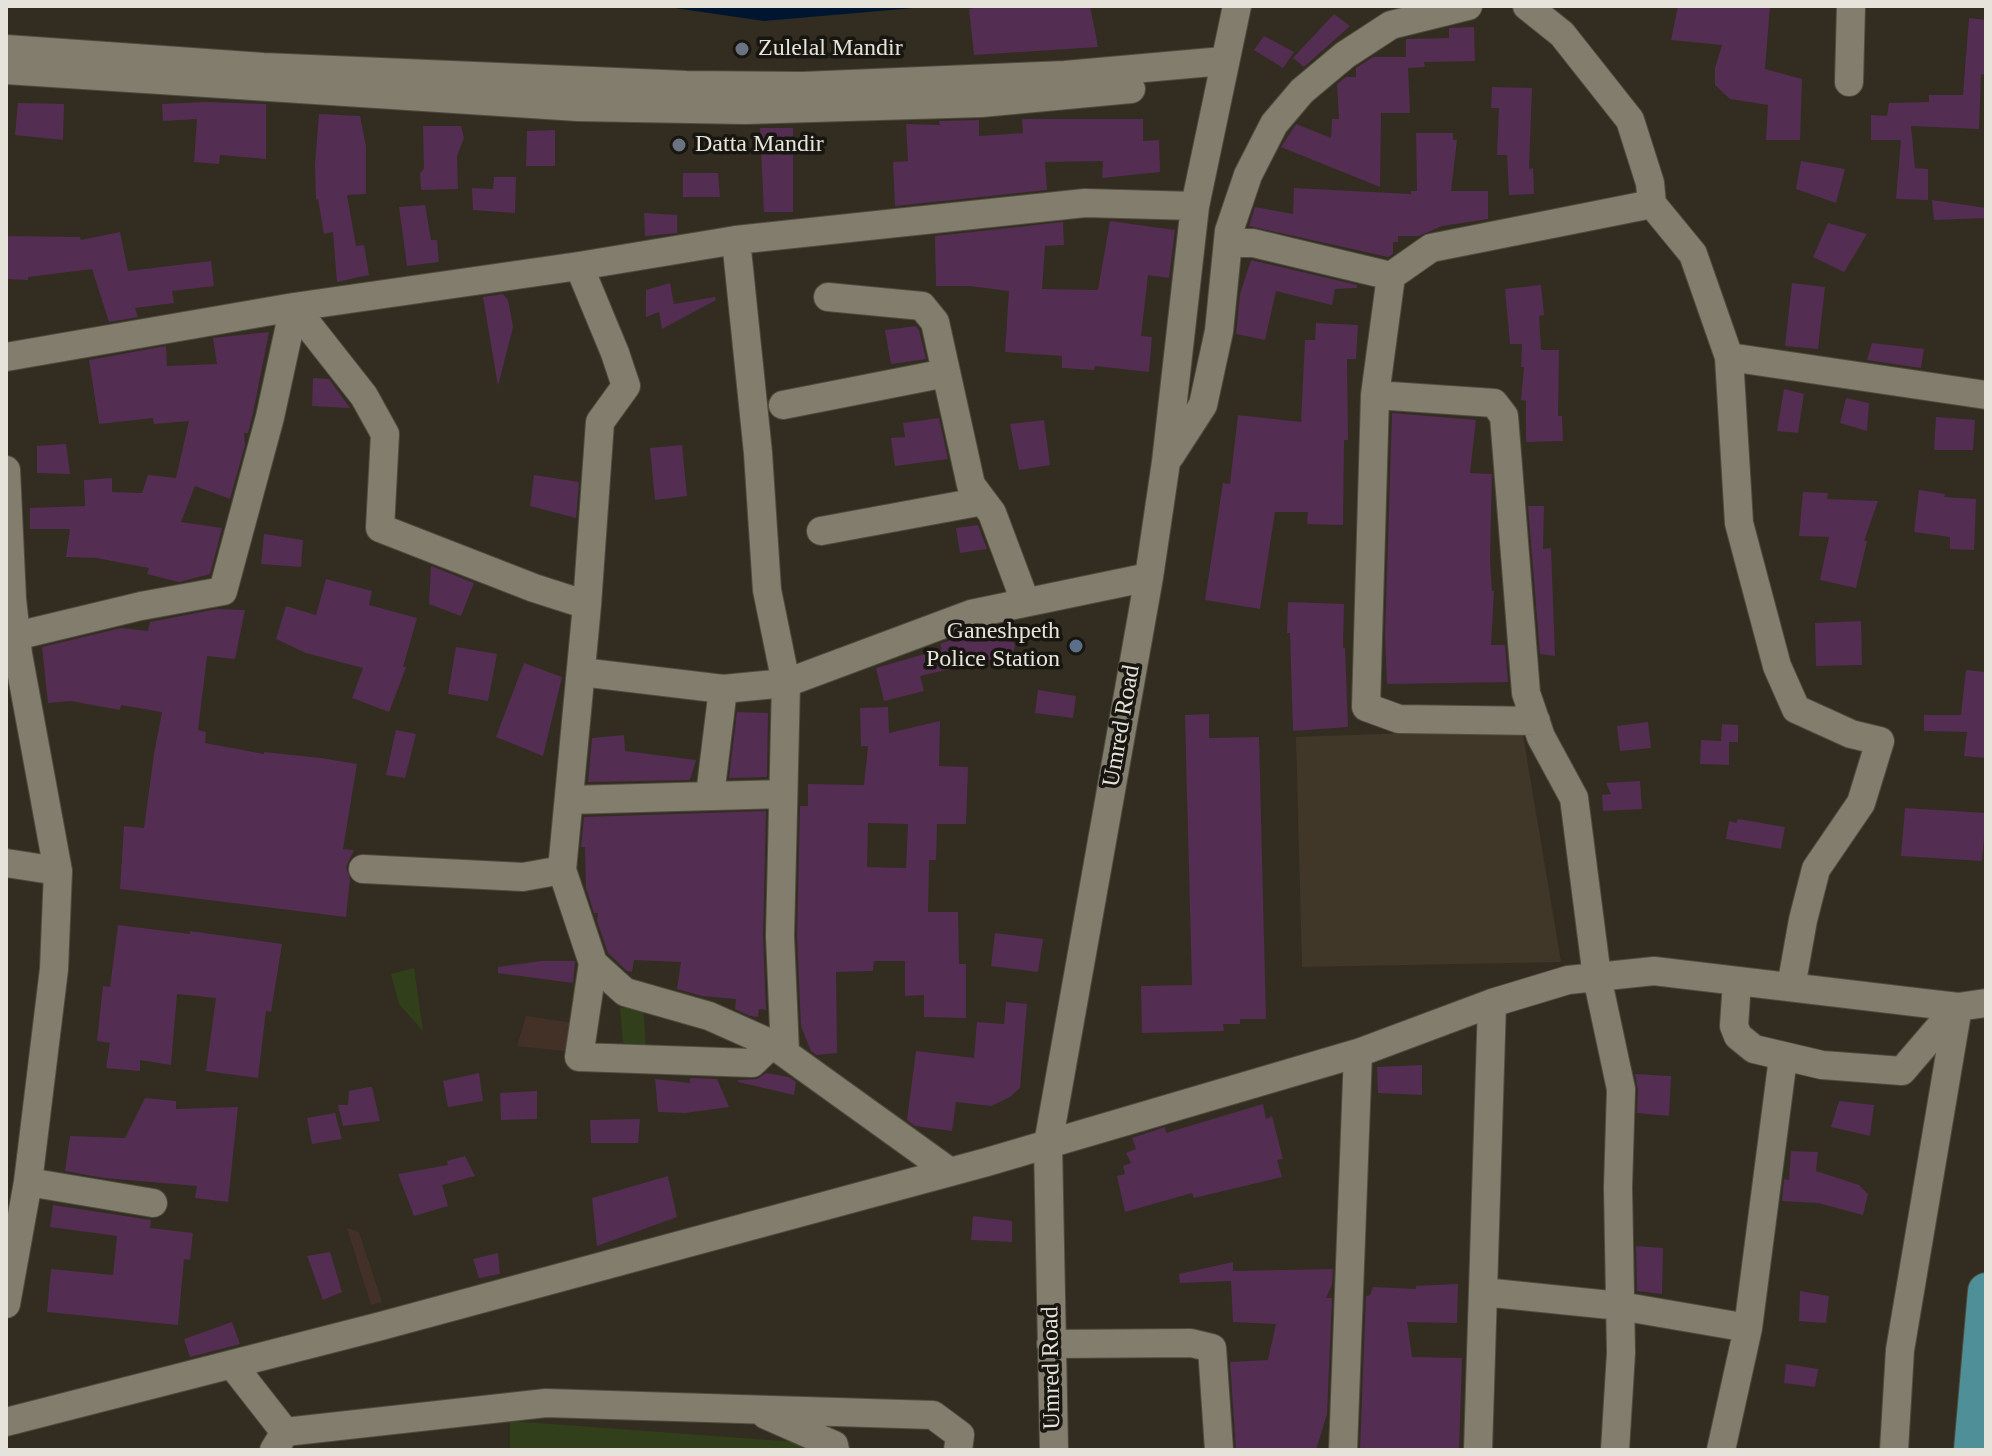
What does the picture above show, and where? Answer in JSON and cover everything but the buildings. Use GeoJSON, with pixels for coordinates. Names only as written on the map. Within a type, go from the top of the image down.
{"type":"FeatureCollection","features":[{"type":"Feature","properties":{"kind":"main road"},"geometry":{"type":"LineString","coordinates":[[1972,1450],[1982,1376],[1986,1291]]}},
{"type":"Feature","properties":{"kind":"street","name":"Umred Road"},"geometry":{"type":"LineString","coordinates":[[1054,1450],[1048,1144],[1149,577],[1166,462],[1195,206],[1221,70],[1237,6]]}},
{"type":"Feature","properties":{"kind":"street"},"geometry":{"type":"LineString","coordinates":[[1166,462],[1203,405],[1219,331],[1229,231],[1248,175],[1274,124],[1302,91],[1345,55],[1391,25],[1468,6]]}},
{"type":"Feature","properties":{"kind":"street"},"geometry":{"type":"LineString","coordinates":[[1527,6],[1562,34],[1630,120],[1650,183],[1652,204],[1693,254],[1729,357],[1739,523],[1777,666],[1796,709],[1851,734],[1880,741],[1861,803],[1816,869],[1791,987]]}},
{"type":"Feature","properties":{"kind":"street"},"geometry":{"type":"LineString","coordinates":[[1849,82],[1851,6]]}},
{"type":"Feature","properties":{"kind":"street"},"geometry":{"type":"LineString","coordinates":[[6,49],[263,67],[686,85],[803,86],[1221,70]]}},
{"type":"Feature","properties":{"kind":"street"},"geometry":{"type":"LineString","coordinates":[[6,70],[563,106],[745,110],[981,103],[1221,70]]}},
{"type":"Feature","properties":{"kind":"street"},"geometry":{"type":"LineString","coordinates":[[6,357],[294,307],[736,240],[1085,203],[1195,206]]}},
{"type":"Feature","properties":{"kind":"street"},"geometry":{"type":"LineString","coordinates":[[1536,721],[1399,719],[1366,707],[1375,395],[1391,276],[1431,248],[1652,204]]}},
{"type":"Feature","properties":{"kind":"street"},"geometry":{"type":"LineString","coordinates":[[736,240],[758,453],[767,590],[786,683],[778,1048]]}},
{"type":"Feature","properties":{"kind":"street"},"geometry":{"type":"LineString","coordinates":[[1228,243],[1253,243],[1391,276]]}},
{"type":"Feature","properties":{"kind":"street"},"geometry":{"type":"LineString","coordinates":[[579,266],[626,386],[600,422],[587,605],[562,870],[593,963],[579,1057],[752,1063],[778,1048]]}},
{"type":"Feature","properties":{"kind":"street"},"geometry":{"type":"LineString","coordinates":[[828,297],[922,306],[935,322],[971,485],[992,513],[1025,601]]}},
{"type":"Feature","properties":{"kind":"street"},"geometry":{"type":"LineString","coordinates":[[294,307],[364,396],[385,434],[380,528],[534,588],[587,605]]}},
{"type":"Feature","properties":{"kind":"street"},"geometry":{"type":"LineString","coordinates":[[13,649],[141,606],[223,591],[270,417],[294,307]]}},
{"type":"Feature","properties":{"kind":"street"},"geometry":{"type":"LineString","coordinates":[[1729,357],[1986,395]]}},
{"type":"Feature","properties":{"kind":"street"},"geometry":{"type":"LineString","coordinates":[[783,405],[946,373]]}},
{"type":"Feature","properties":{"kind":"street"},"geometry":{"type":"LineString","coordinates":[[1375,395],[1494,403],[1504,416],[1526,693],[1541,737],[1574,798],[1597,977],[1621,1089],[1618,1187],[1621,1353],[1615,1450]]}},
{"type":"Feature","properties":{"kind":"street"},"geometry":{"type":"LineString","coordinates":[[6,470],[13,649],[58,871],[54,969],[28,1182],[6,1304]]}},
{"type":"Feature","properties":{"kind":"street"},"geometry":{"type":"LineString","coordinates":[[821,531],[983,501]]}},
{"type":"Feature","properties":{"kind":"street"},"geometry":{"type":"LineString","coordinates":[[581,672],[723,689],[786,683],[971,614],[1149,577]]}},
{"type":"Feature","properties":{"kind":"street"},"geometry":{"type":"LineString","coordinates":[[710,795],[723,689]]}},
{"type":"Feature","properties":{"kind":"street"},"geometry":{"type":"LineString","coordinates":[[569,800],[783,794]]}},
{"type":"Feature","properties":{"kind":"street"},"geometry":{"type":"LineString","coordinates":[[6,863],[58,871]]}},
{"type":"Feature","properties":{"kind":"street"},"geometry":{"type":"LineString","coordinates":[[363,869],[523,877],[562,870]]}},
{"type":"Feature","properties":{"kind":"street"},"geometry":{"type":"LineString","coordinates":[[593,963],[625,992],[709,1016],[778,1048],[950,1172]]}},
{"type":"Feature","properties":{"kind":"street"},"geometry":{"type":"LineString","coordinates":[[6,1422],[381,1326],[950,1172],[1358,1053],[1492,1003],[1568,980],[1654,971],[1958,1007],[1986,1003]]}},
{"type":"Feature","properties":{"kind":"street"},"geometry":{"type":"LineString","coordinates":[[1737,981],[1734,1026],[1738,1036],[1754,1049],[1822,1065],[1902,1071],[1958,1007]]}},
{"type":"Feature","properties":{"kind":"street"},"geometry":{"type":"LineString","coordinates":[[1478,1450],[1492,1003]]}},
{"type":"Feature","properties":{"kind":"street"},"geometry":{"type":"LineString","coordinates":[[1894,1450],[1900,1350],[1958,1007]]}},
{"type":"Feature","properties":{"kind":"street"},"geometry":{"type":"LineString","coordinates":[[1343,1450],[1358,1053]]}},
{"type":"Feature","properties":{"kind":"street"},"geometry":{"type":"LineString","coordinates":[[1721,1450],[1748,1328],[1783,1058]]}},
{"type":"Feature","properties":{"kind":"street"},"geometry":{"type":"LineString","coordinates":[[28,1182],[153,1203]]}},
{"type":"Feature","properties":{"kind":"street"},"geometry":{"type":"LineString","coordinates":[[1483,1292],[1620,1306],[1748,1328]]}},
{"type":"Feature","properties":{"kind":"street"},"geometry":{"type":"LineString","coordinates":[[1051,1344],[1191,1343],[1212,1348],[1219,1450]]}},
{"type":"Feature","properties":{"kind":"street"},"geometry":{"type":"LineString","coordinates":[[238,1372],[280,1441],[546,1403],[933,1415],[960,1435],[958,1450]]}},
{"type":"Feature","properties":{"kind":"street"},"geometry":{"type":"LineString","coordinates":[[754,1410],[834,1445],[835,1450]]}},
{"type":"Feature","properties":{"kind":"shaded area"},"geometry":{"type":"Polygon","coordinates":[[[1522,729],[1561,962],[1302,967],[1296,737],[1522,729]]]}},
{"type":"Feature","properties":{"kind":"shaded area"},"geometry":{"type":"Polygon","coordinates":[[[526,1016],[574,1023],[573,1052],[517,1046],[526,1016]]]}},
{"type":"Feature","properties":{"kind":"shaded area"},"geometry":{"type":"Polygon","coordinates":[[[347,1228],[359,1232],[382,1302],[371,1305],[347,1228]]]}},
{"type":"Feature","properties":{"kind":"green space"},"geometry":{"type":"Polygon","coordinates":[[[414,968],[423,1031],[399,1004],[391,974],[414,968]]]}},
{"type":"Feature","properties":{"kind":"green space"},"geometry":{"type":"Polygon","coordinates":[[[643,1005],[646,1047],[623,1043],[620,1008],[643,1005]]]}},
{"type":"Feature","properties":{"kind":"green space"},"geometry":{"type":"Polygon","coordinates":[[[510,1421],[810,1443],[811,1450],[510,1450],[510,1421]]]}},
{"type":"Feature","properties":{"kind":"water"},"geometry":{"type":"Polygon","coordinates":[[[661,6],[937,6],[764,21],[661,6]]]}},
{"type":"Feature","properties":{"kind":"place","name":"Zulelal Mandir"},"geometry":{"type":"Point","coordinates":[742,49]}},
{"type":"Feature","properties":{"kind":"place","name":"Datta Mandir"},"geometry":{"type":"Point","coordinates":[679,145]}},
{"type":"Feature","properties":{"kind":"place","name":"Ganeshpeth Police Station"},"geometry":{"type":"Point","coordinates":[1076,646]}}]}
